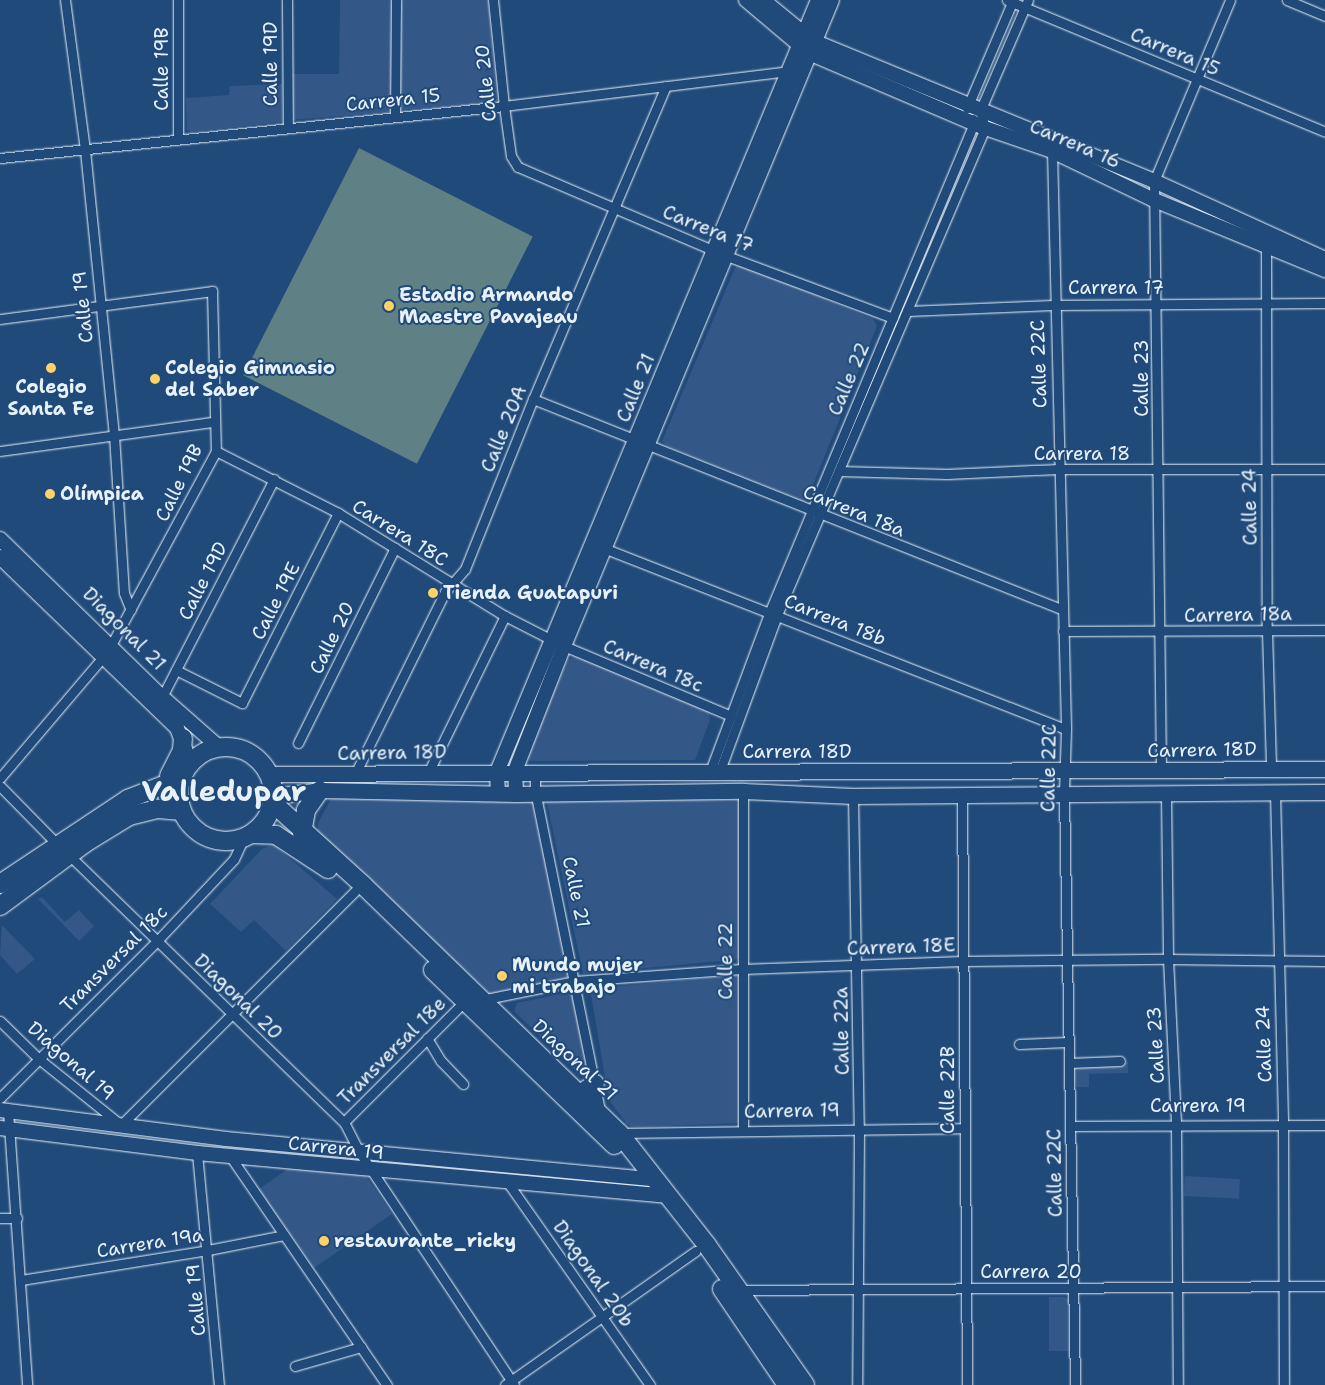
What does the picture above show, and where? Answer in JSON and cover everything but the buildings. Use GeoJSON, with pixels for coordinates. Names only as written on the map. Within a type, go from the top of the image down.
{"type":"FeatureCollection","features":[{"type":"Feature","properties":{"kind":"highway"},"geometry":{"type":"LineString","coordinates":[[158,785],[177,765],[183,738]]}},
{"type":"Feature","properties":{"kind":"highway"},"geometry":{"type":"LineString","coordinates":[[0,906],[63,850],[128,799],[185,773],[201,754],[219,747],[231,747],[254,755],[270,774],[273,800],[261,826],[248,836],[220,841],[208,838],[188,822],[182,811],[180,800],[185,773]]}},
{"type":"Feature","properties":{"kind":"highway"},"geometry":{"type":"LineString","coordinates":[[302,833],[306,810],[320,790]]}},
{"type":"Feature","properties":{"kind":"highway","name":"Diagonal 21"},"geometry":{"type":"LineString","coordinates":[[273,800],[302,833],[363,885],[472,1001],[601,1114],[614,1135],[737,1290],[804,1385]]}},
{"type":"Feature","properties":{"kind":"highway"},"geometry":{"type":"LineString","coordinates":[[0,884],[129,816],[158,809],[182,811]]}},
{"type":"Feature","properties":{"kind":"highway","name":"Diagonal 21"},"geometry":{"type":"LineString","coordinates":[[248,836],[276,835],[355,891],[614,1135]]}},
{"type":"Feature","properties":{"kind":"highway"},"geometry":{"type":"LineString","coordinates":[[580,1094],[596,1084]]}},
{"type":"Feature","properties":{"kind":"highway","name":"Diagonal 21"},"geometry":{"type":"LineString","coordinates":[[655,1187],[787,1385]]}},
{"type":"Feature","properties":{"kind":"main road","name":"Carrera 18D"},"geometry":{"type":"LineString","coordinates":[[270,774],[515,771],[713,774],[1325,769]]}},
{"type":"Feature","properties":{"kind":"main road","name":"Carrera 18D"},"geometry":{"type":"LineString","coordinates":[[273,800],[320,790],[516,794],[535,791],[743,791],[853,796],[1325,792]]}},
{"type":"Feature","properties":{"kind":"street","name":"Calle 19"},"geometry":{"type":"LineString","coordinates":[[65,0],[85,150],[99,308],[114,435],[124,593],[131,610]]}},
{"type":"Feature","properties":{"kind":"street","name":"Calle 19B"},"geometry":{"type":"LineString","coordinates":[[178,0],[178,139]]}},
{"type":"Feature","properties":{"kind":"street","name":"Calle 19D"},"geometry":{"type":"LineString","coordinates":[[288,0],[288,128]]}},
{"type":"Feature","properties":{"kind":"street"},"geometry":{"type":"LineString","coordinates":[[395,115],[396,0]]}},
{"type":"Feature","properties":{"kind":"street","name":"Calle 20"},"geometry":{"type":"LineString","coordinates":[[493,0],[504,106],[514,163]]}},
{"type":"Feature","properties":{"kind":"street"},"geometry":{"type":"LineString","coordinates":[[746,0],[806,44]]}},
{"type":"Feature","properties":{"kind":"street"},"geometry":{"type":"LineString","coordinates":[[763,0],[806,44]]}},
{"type":"Feature","properties":{"kind":"street","name":"Calle 21"},"geometry":{"type":"LineString","coordinates":[[498,793],[497,772],[605,548],[650,445],[727,256],[806,44],[818,0]]}},
{"type":"Feature","properties":{"kind":"street","name":"Calle 21"},"geometry":{"type":"LineString","coordinates":[[516,794],[515,771],[591,543],[788,71],[832,0]]}},
{"type":"Feature","properties":{"kind":"street","name":"Calle 23"},"geometry":{"type":"LineString","coordinates":[[1161,771],[1159,470],[1154,181],[1230,0]]}},
{"type":"Feature","properties":{"kind":"street"},"geometry":{"type":"LineString","coordinates":[[1287,0],[1325,16]]}},
{"type":"Feature","properties":{"kind":"street","name":"Carrera 15"},"geometry":{"type":"LineString","coordinates":[[1011,1],[1026,3],[1196,80],[1325,132]]}},
{"type":"Feature","properties":{"kind":"street"},"geometry":{"type":"LineString","coordinates":[[967,106],[1011,1]]}},
{"type":"Feature","properties":{"kind":"street","name":"Calle 22"},"geometry":{"type":"LineString","coordinates":[[816,514],[839,471],[907,310],[1026,3]]}},
{"type":"Feature","properties":{"kind":"street","name":"Carrera 16"},"geometry":{"type":"LineString","coordinates":[[806,44],[967,106],[980,121],[1154,181],[1325,258]]}},
{"type":"Feature","properties":{"kind":"street","name":"Carrera 16"},"geometry":{"type":"LineString","coordinates":[[806,44],[1052,151],[1154,200],[1325,270]]}},
{"type":"Feature","properties":{"kind":"street","name":"Carrera 15"},"geometry":{"type":"LineString","coordinates":[[0,158],[395,115],[504,106],[788,71]]}},
{"type":"Feature","properties":{"kind":"street","name":"Calle 20A"},"geometry":{"type":"LineString","coordinates":[[355,774],[445,592],[465,569],[533,399],[666,86]]}},
{"type":"Feature","properties":{"kind":"street","name":"Calle 22"},"geometry":{"type":"LineString","coordinates":[[713,774],[731,716],[816,514],[893,318],[980,121]]}},
{"type":"Feature","properties":{"kind":"street","name":"Calle 22C"},"geometry":{"type":"LineString","coordinates":[[1052,151],[1053,305],[1066,729],[1064,794],[1075,1385]]}},
{"type":"Feature","properties":{"kind":"street","name":"Carrera 17"},"geometry":{"type":"LineString","coordinates":[[514,163],[525,171],[727,256],[893,318]]}},
{"type":"Feature","properties":{"kind":"street","name":"Calle 24"},"geometry":{"type":"LineString","coordinates":[[1266,246],[1267,631],[1271,769]]}},
{"type":"Feature","properties":{"kind":"street","name":"Calle 19B"},"geometry":{"type":"LineString","coordinates":[[0,778],[107,650],[131,610],[216,452],[213,422],[212,291],[99,308]]}},
{"type":"Feature","properties":{"kind":"street","name":"Carrera 17"},"geometry":{"type":"LineString","coordinates":[[907,310],[1053,305],[1266,306],[1325,303]]}},
{"type":"Feature","properties":{"kind":"street"},"geometry":{"type":"LineString","coordinates":[[0,319],[99,308]]}},
{"type":"Feature","properties":{"kind":"street"},"geometry":{"type":"LineString","coordinates":[[533,399],[636,439]]}},
{"type":"Feature","properties":{"kind":"street"},"geometry":{"type":"LineString","coordinates":[[0,451],[213,422]]}},
{"type":"Feature","properties":{"kind":"street","name":"Carrera 18a"},"geometry":{"type":"LineString","coordinates":[[636,439],[816,514],[1061,609]]}},
{"type":"Feature","properties":{"kind":"street","name":"Carrera 18C"},"geometry":{"type":"LineString","coordinates":[[216,452],[274,479],[338,513],[452,586],[558,643]]}},
{"type":"Feature","properties":{"kind":"street","name":"Carrera 18"},"geometry":{"type":"LineString","coordinates":[[839,471],[947,474],[1059,469],[1266,471],[1325,469]]}},
{"type":"Feature","properties":{"kind":"street","name":"Calle 19D"},"geometry":{"type":"LineString","coordinates":[[162,697],[274,479]]}},
{"type":"Feature","properties":{"kind":"street","name":"Calle 19E"},"geometry":{"type":"LineString","coordinates":[[176,670],[242,704],[338,513]]}},
{"type":"Feature","properties":{"kind":"street","name":"Diagonal 21"},"geometry":{"type":"LineString","coordinates":[[0,539],[107,650],[177,728],[183,738]]}},
{"type":"Feature","properties":{"kind":"street","name":"Carrera 18b"},"geometry":{"type":"LineString","coordinates":[[591,543],[774,613],[1066,729]]}},
{"type":"Feature","properties":{"kind":"street","name":"Calle 20"},"geometry":{"type":"LineString","coordinates":[[298,743],[395,548]]}},
{"type":"Feature","properties":{"kind":"street","name":"Diagonal 21"},"geometry":{"type":"LineString","coordinates":[[0,557],[219,747]]}},
{"type":"Feature","properties":{"kind":"street","name":"Calle 22"},"geometry":{"type":"LineString","coordinates":[[713,774],[774,613]]}},
{"type":"Feature","properties":{"kind":"street"},"geometry":{"type":"LineString","coordinates":[[428,773],[505,616]]}},
{"type":"Feature","properties":{"kind":"street","name":"Carrera 18a"},"geometry":{"type":"LineString","coordinates":[[1063,631],[1159,633],[1325,630]]}},
{"type":"Feature","properties":{"kind":"street","name":"Carrera 18c"},"geometry":{"type":"LineString","coordinates":[[558,643],[731,716]]}},
{"type":"Feature","properties":{"kind":"street"},"geometry":{"type":"LineString","coordinates":[[183,738],[185,773]]}},
{"type":"Feature","properties":{"kind":"street","name":"Calle 21"},"geometry":{"type":"LineString","coordinates":[[535,771],[535,791],[601,1114]]}},
{"type":"Feature","properties":{"kind":"street","name":"Diagonal 20"},"geometry":{"type":"LineString","coordinates":[[0,786],[63,850],[344,1122],[360,1153],[510,1384]]}},
{"type":"Feature","properties":{"kind":"street","name":"Calle 22"},"geometry":{"type":"LineString","coordinates":[[743,791],[743,1130]]}},
{"type":"Feature","properties":{"kind":"street","name":"Calle 24"},"geometry":{"type":"LineString","coordinates":[[1275,792],[1277,960],[1283,1125],[1284,1385]]}},
{"type":"Feature","properties":{"kind":"street","name":"Calle 23"},"geometry":{"type":"LineString","coordinates":[[1166,794],[1168,959],[1176,1125],[1178,1385]]}},
{"type":"Feature","properties":{"kind":"street","name":"Calle 22B"},"geometry":{"type":"LineString","coordinates":[[962,795],[966,1385]]}},
{"type":"Feature","properties":{"kind":"street","name":"Calle 22a"},"geometry":{"type":"LineString","coordinates":[[853,796],[859,1129],[856,1290],[857,1385]]}},
{"type":"Feature","properties":{"kind":"street","name":"Transversal 18c"},"geometry":{"type":"LineString","coordinates":[[0,1098],[157,941],[234,858],[248,836]]}},
{"type":"Feature","properties":{"kind":"street"},"geometry":{"type":"LineString","coordinates":[[121,1125],[233,1016],[355,891]]}},
{"type":"Feature","properties":{"kind":"street","name":"Carrera 18E"},"geometry":{"type":"LineString","coordinates":[[472,1001],[575,981],[742,969],[857,964],[1168,959],[1325,961]]}},
{"type":"Feature","properties":{"kind":"street","name":"Transversal 18e"},"geometry":{"type":"LineString","coordinates":[[344,1122],[427,1038],[472,1001]]}},
{"type":"Feature","properties":{"kind":"street","name":"Diagonal 19"},"geometry":{"type":"LineString","coordinates":[[0,1021],[38,1058],[121,1125]]}},
{"type":"Feature","properties":{"kind":"street"},"geometry":{"type":"LineString","coordinates":[[427,1038],[441,1061],[463,1084]]}},
{"type":"Feature","properties":{"kind":"street"},"geometry":{"type":"LineString","coordinates":[[1019,1044],[1068,1042]]}},
{"type":"Feature","properties":{"kind":"street"},"geometry":{"type":"LineString","coordinates":[[1068,1063],[1120,1061]]}},
{"type":"Feature","properties":{"kind":"street"},"geometry":{"type":"LineString","coordinates":[[4,1111],[21,1280],[26,1385]]}},
{"type":"Feature","properties":{"kind":"street","name":"Carrera 19"},"geometry":{"type":"LineString","coordinates":[[4,1111],[655,1187]]}},
{"type":"Feature","properties":{"kind":"street","name":"Carrera 19"},"geometry":{"type":"LineString","coordinates":[[1070,1126],[1325,1124]]}},
{"type":"Feature","properties":{"kind":"street","name":"Carrera 19"},"geometry":{"type":"LineString","coordinates":[[5,1128],[197,1153],[372,1171],[508,1183],[655,1187]]}},
{"type":"Feature","properties":{"kind":"street","name":"Carrera 19"},"geometry":{"type":"LineString","coordinates":[[614,1135],[743,1130],[964,1128]]}},
{"type":"Feature","properties":{"kind":"street","name":"Calle 19"},"geometry":{"type":"LineString","coordinates":[[197,1153],[208,1250],[219,1385]]}},
{"type":"Feature","properties":{"kind":"street"},"geometry":{"type":"LineString","coordinates":[[230,1156],[387,1385]]}},
{"type":"Feature","properties":{"kind":"street","name":"Diagonal 20b"},"geometry":{"type":"LineString","coordinates":[[508,1183],[604,1316],[650,1385]]}},
{"type":"Feature","properties":{"kind":"street"},"geometry":{"type":"LineString","coordinates":[[0,1218],[16,1218]]}},
{"type":"Feature","properties":{"kind":"street","name":"Carrera 19a"},"geometry":{"type":"LineString","coordinates":[[21,1280],[208,1250],[284,1235]]}},
{"type":"Feature","properties":{"kind":"street"},"geometry":{"type":"LineString","coordinates":[[510,1384],[696,1251]]}},
{"type":"Feature","properties":{"kind":"street","name":"Carrera 20"},"geometry":{"type":"LineString","coordinates":[[737,1290],[1325,1286]]}},
{"type":"Feature","properties":{"kind":"street"},"geometry":{"type":"LineString","coordinates":[[295,1366],[361,1348]]}},
{"type":"Feature","properties":{"kind":"shaded area"},"geometry":{"type":"Polygon","coordinates":[[[340,0],[393,0],[391,112],[290,120],[291,74],[339,74],[340,0]]]}},
{"type":"Feature","properties":{"kind":"shaded area"},"geometry":{"type":"Polygon","coordinates":[[[400,0],[488,0],[497,103],[397,110],[400,0]]]}},
{"type":"Feature","properties":{"kind":"shaded area"},"geometry":{"type":"Polygon","coordinates":[[[282,84],[282,122],[191,132],[187,130],[186,98],[229,95],[230,86],[282,84]]]}},
{"type":"Feature","properties":{"kind":"shaded area"},"geometry":{"type":"Polygon","coordinates":[[[740,264],[873,319],[877,326],[807,500],[803,501],[667,446],[662,441],[735,268],[740,264]]]}},
{"type":"Feature","properties":{"kind":"shaded area"},"geometry":{"type":"Polygon","coordinates":[[[575,656],[709,711],[710,720],[695,760],[530,761],[527,757],[528,747],[568,660],[575,656]]]}},
{"type":"Feature","properties":{"kind":"shaded area"},"geometry":{"type":"Polygon","coordinates":[[[332,797],[532,800],[569,970],[567,978],[496,997],[491,995],[318,833],[318,823],[332,797]]]}},
{"type":"Feature","properties":{"kind":"shaded area"},"geometry":{"type":"Polygon","coordinates":[[[633,798],[741,800],[741,959],[583,974],[547,803],[549,800],[633,798]]]}},
{"type":"Feature","properties":{"kind":"shaded area"},"geometry":{"type":"Polygon","coordinates":[[[273,844],[337,899],[286,951],[254,920],[241,932],[210,904],[262,849],[273,844]]]}},
{"type":"Feature","properties":{"kind":"shaded area"},"geometry":{"type":"Polygon","coordinates":[[[42,897],[65,922],[79,910],[94,926],[79,941],[38,899],[42,897]]]}},
{"type":"Feature","properties":{"kind":"shaded area"},"geometry":{"type":"Polygon","coordinates":[[[2,925],[35,959],[17,974],[0,955],[2,925]]]}},
{"type":"Feature","properties":{"kind":"shaded area"},"geometry":{"type":"Polygon","coordinates":[[[733,975],[740,976],[741,1123],[632,1127],[626,1123],[609,1100],[590,989],[733,975]]]}},
{"type":"Feature","properties":{"kind":"shaded area"},"geometry":{"type":"Polygon","coordinates":[[[574,991],[590,1070],[585,1075],[579,1074],[514,1011],[517,1003],[574,991]]]}},
{"type":"Feature","properties":{"kind":"shaded area"},"geometry":{"type":"Polygon","coordinates":[[[1128,1062],[1128,1073],[1089,1074],[1089,1087],[1076,1087],[1072,1064],[1128,1062]]]}},
{"type":"Feature","properties":{"kind":"shaded area","name":"restaurante_ricky"},"geometry":{"type":"Polygon","coordinates":[[[292,1166],[364,1173],[392,1214],[314,1268],[259,1189],[292,1166]]]}},
{"type":"Feature","properties":{"kind":"shaded area"},"geometry":{"type":"Polygon","coordinates":[[[1185,1176],[1240,1179],[1239,1199],[1184,1196],[1185,1176]]]}},
{"type":"Feature","properties":{"kind":"shaded area"},"geometry":{"type":"Polygon","coordinates":[[[1049,1297],[1065,1297],[1069,1300],[1069,1351],[1049,1351],[1049,1297]]]}},
{"type":"Feature","properties":{"kind":"green space","name":"Estadio Armando Maestre Pavajeau"},"geometry":{"type":"Polygon","coordinates":[[[359,148],[533,237],[417,464],[243,375],[359,148]]]}},
{"type":"Feature","properties":{"kind":"place","name":"Estadio Armando Maestre Pavajeau"},"geometry":{"type":"Point","coordinates":[389,306]}},
{"type":"Feature","properties":{"kind":"place","name":"Colegio Santa Fe"},"geometry":{"type":"Point","coordinates":[51,368]}},
{"type":"Feature","properties":{"kind":"place","name":"Colegio Gimnasio del Saber"},"geometry":{"type":"Point","coordinates":[155,379]}},
{"type":"Feature","properties":{"kind":"place","name":"Olímpica"},"geometry":{"type":"Point","coordinates":[50,494]}},
{"type":"Feature","properties":{"kind":"place","name":"Tienda Guatapuri"},"geometry":{"type":"Point","coordinates":[433,593]}},
{"type":"Feature","properties":{"kind":"place","name":"Mundo mujer mi trabajo"},"geometry":{"type":"Point","coordinates":[502,976]}},
{"type":"Feature","properties":{"kind":"place","name":"restaurante_ricky"},"geometry":{"type":"Point","coordinates":[324,1241]}},
{"type":"Feature","properties":{"kind":"district","name":"Valledupar"},"geometry":{"type":"Point","coordinates":[224,791]}}]}
